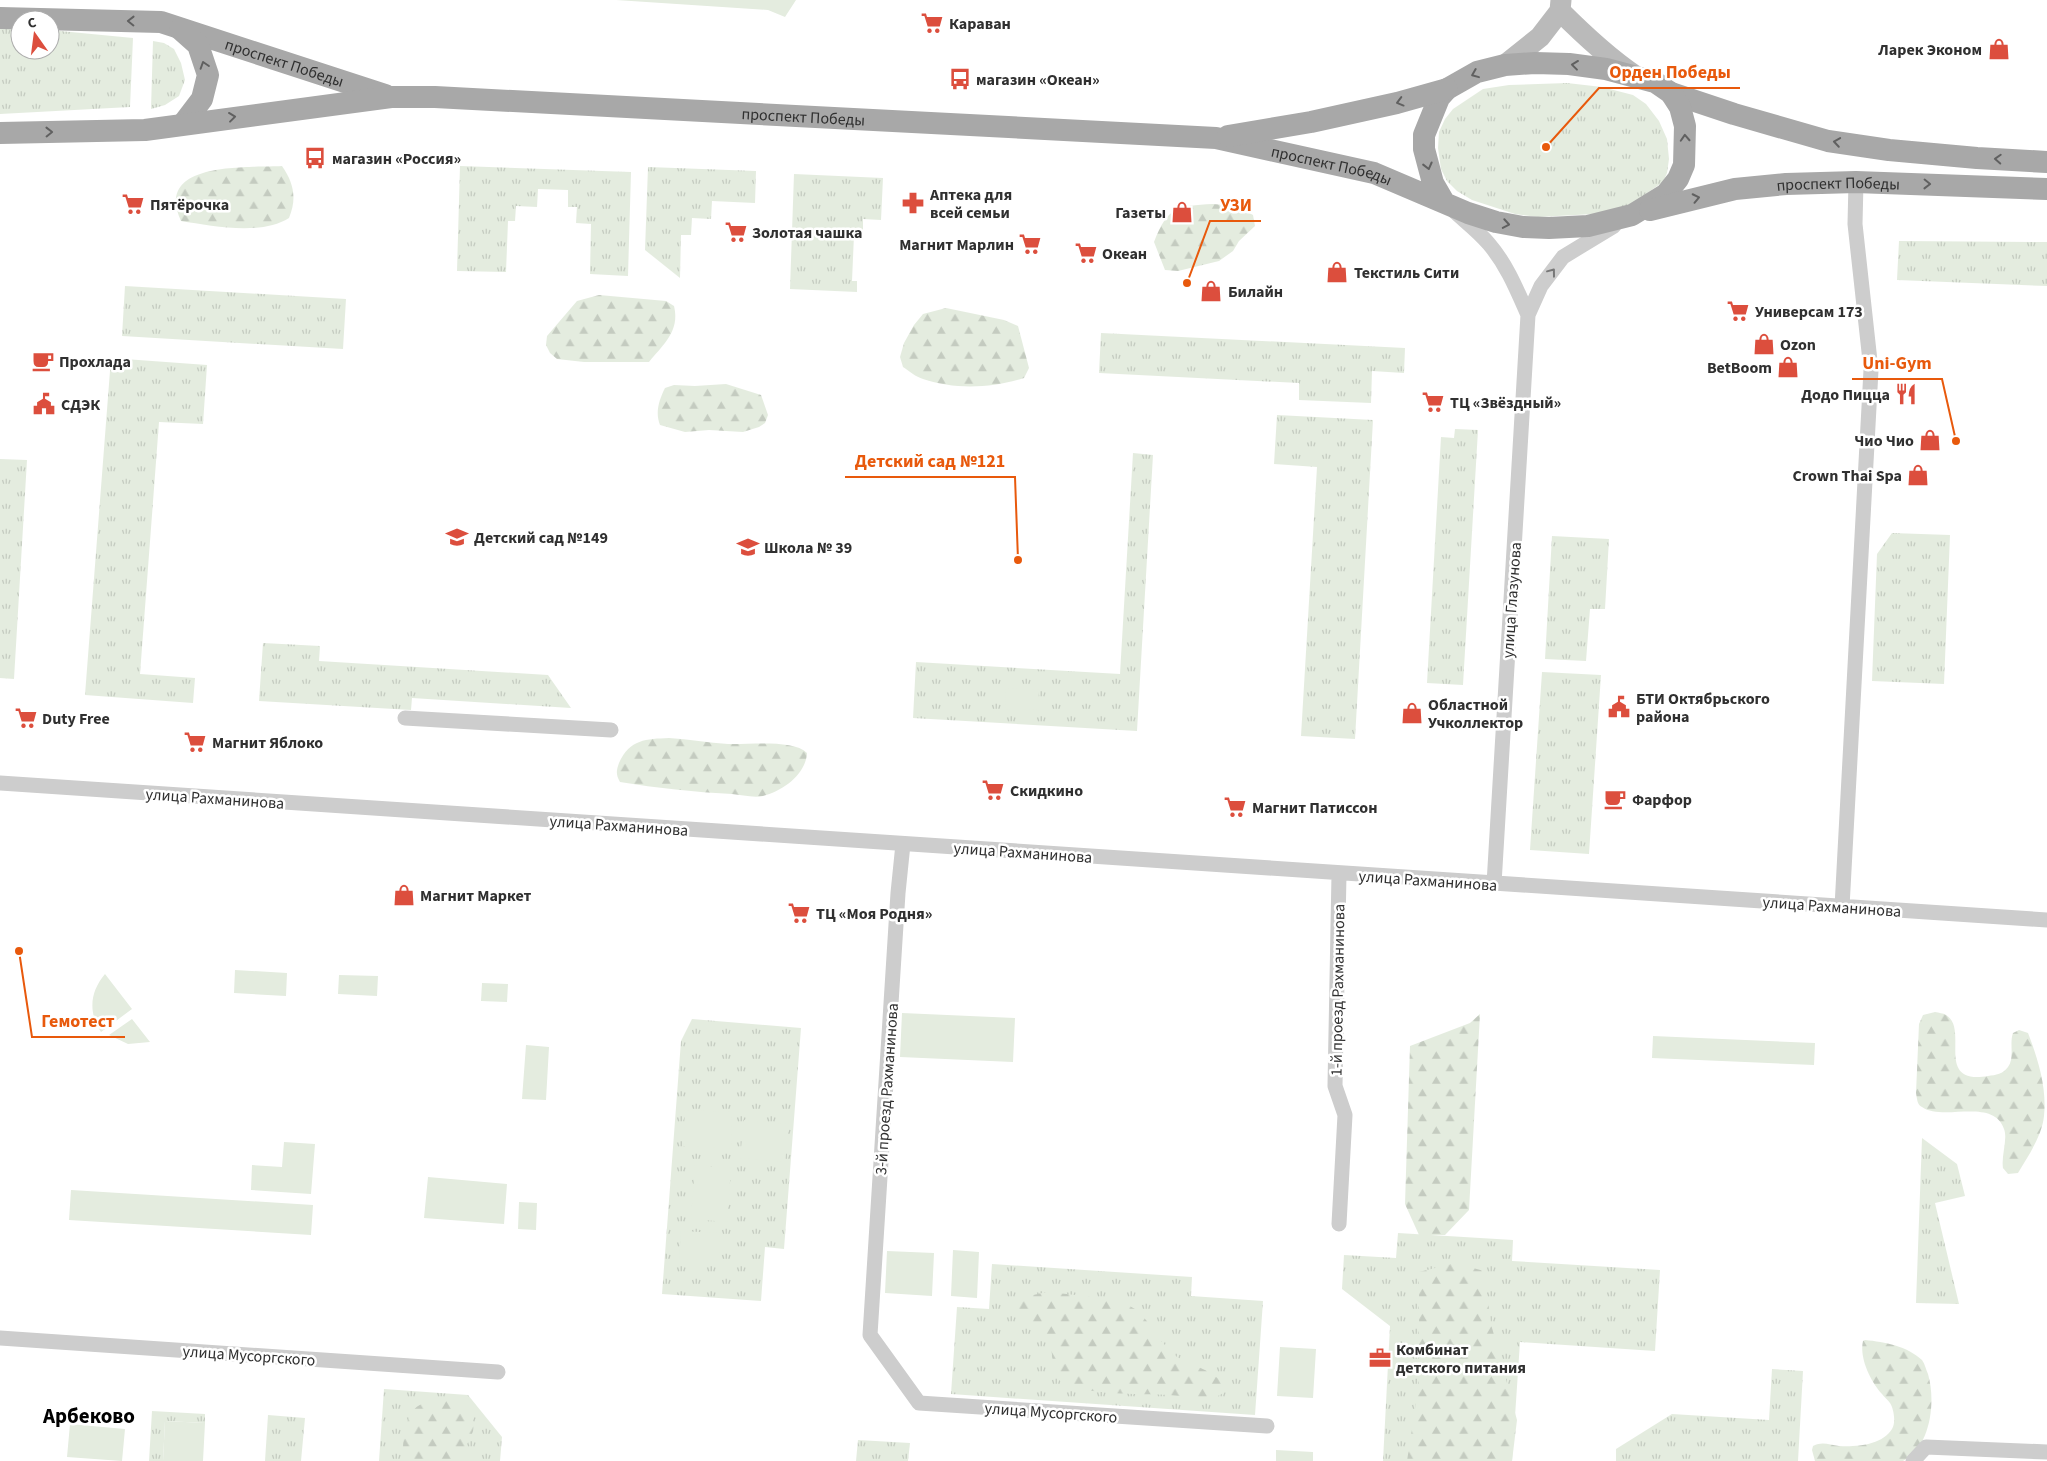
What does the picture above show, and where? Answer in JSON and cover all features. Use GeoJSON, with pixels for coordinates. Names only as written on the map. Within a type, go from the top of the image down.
{"type":"FeatureCollection","features":[{"type":"Feature","properties":{"kind":"main road"},"geometry":{"type":"LineString","coordinates":[[1505,65],[1540,37],[1561,6],[1582,33],[1615,62],[1637,76]]}},
{"type":"Feature","properties":{"kind":"main road","name":"проспект Победы"},"geometry":{"type":"LineString","coordinates":[[0,18],[150,21],[179,27],[391,96]]}},
{"type":"Feature","properties":{"kind":"main road"},"geometry":{"type":"LineString","coordinates":[[179,27],[198,45],[208,75],[202,99],[183,124]]}},
{"type":"Feature","properties":{"kind":"main road","name":"проспект Победы"},"geometry":{"type":"LineString","coordinates":[[1216,138],[1311,122],[1398,103],[1447,89],[1477,72],[1505,65],[1569,64],[1606,69],[1637,76],[1655,82],[1671,93],[1734,114],[1828,141],[1889,150],[2047,162]]}},
{"type":"Feature","properties":{"kind":"main road"},"geometry":{"type":"LineString","coordinates":[[1444,202],[1433,183],[1427,166],[1424,135],[1433,109],[1447,89]]}},
{"type":"Feature","properties":{"kind":"main road"},"geometry":{"type":"LineString","coordinates":[[1632,215],[1666,194],[1678,179],[1684,165],[1685,126],[1680,107],[1671,93]]}},
{"type":"Feature","properties":{"kind":"main road","name":"проспект Победы"},"geometry":{"type":"LineString","coordinates":[[0,134],[145,130],[391,96],[1216,138],[1374,173],[1468,213],[1496,222],[1523,227],[1549,228],[1588,226],[1688,199],[1735,189],[1786,184],[1856,182],[2047,189]]}},
{"type":"Feature","properties":{"kind":"street"},"geometry":{"type":"LineString","coordinates":[[1842,907],[1871,370],[1855,232],[1856,182]]}},
{"type":"Feature","properties":{"kind":"street","name":"улица Глазунова"},"geometry":{"type":"LineString","coordinates":[[1444,202],[1494,250],[1508,271],[1528,315]]}},
{"type":"Feature","properties":{"kind":"street","name":"улица Глазунова"},"geometry":{"type":"LineString","coordinates":[[1494,884],[1528,315],[1541,286],[1563,257],[1632,215]]}},
{"type":"Feature","properties":{"kind":"street"},"geometry":{"type":"LineString","coordinates":[[405,718],[611,730]]}},
{"type":"Feature","properties":{"kind":"street","name":"улица Рахманинова"},"geometry":{"type":"LineString","coordinates":[[0,783],[2047,920]]}},
{"type":"Feature","properties":{"kind":"street","name":"3-й проезд Рахманинова"},"geometry":{"type":"LineString","coordinates":[[870,1334],[898,893],[903,844]]}},
{"type":"Feature","properties":{"kind":"street","name":"1-й проезд Рахманинова"},"geometry":{"type":"LineString","coordinates":[[1339,874],[1335,1086],[1345,1115],[1339,1224]]}},
{"type":"Feature","properties":{"kind":"street","name":"улица Мусоргского"},"geometry":{"type":"LineString","coordinates":[[870,1334],[919,1403],[1267,1426]]}},
{"type":"Feature","properties":{"kind":"street","name":"улица Мусоргского"},"geometry":{"type":"LineString","coordinates":[[0,1338],[498,1372]]}},
{"type":"Feature","properties":{"kind":"street"},"geometry":{"type":"LineString","coordinates":[[1914,1461],[1926,1447],[2047,1452]]}},
{"type":"Feature","properties":{"kind":"green space"},"geometry":{"type":"Polygon","coordinates":[[[616,0],[796,0],[785,17],[768,10],[616,0]]]}},
{"type":"Feature","properties":{"kind":"green space"},"geometry":{"type":"Polygon","coordinates":[[[0,28],[10,28],[10,60],[60,60],[60,31],[133,38],[130,107],[0,114],[0,28]]]}},
{"type":"Feature","properties":{"kind":"green space"},"geometry":{"type":"Polygon","coordinates":[[[153,41],[164,43],[174,49],[181,63],[185,80],[179,96],[165,105],[151,109],[153,41]]]}},
{"type":"Feature","properties":{"kind":"green space"},"geometry":{"type":"Polygon","coordinates":[[[1567,83],[1602,87],[1633,95],[1646,104],[1659,121],[1667,139],[1669,159],[1667,173],[1663,182],[1630,205],[1594,214],[1538,217],[1515,214],[1472,200],[1457,191],[1447,181],[1441,169],[1438,148],[1439,132],[1445,119],[1453,109],[1483,89],[1509,85],[1567,83]]]}},
{"type":"Feature","properties":{"kind":"green space"},"geometry":{"type":"Polygon","coordinates":[[[282,166],[292,185],[293,191],[293,204],[289,218],[277,224],[251,228],[222,227],[181,221],[176,201],[180,187],[192,177],[209,171],[228,168],[282,166]]]}},
{"type":"Feature","properties":{"kind":"green space"},"geometry":{"type":"Polygon","coordinates":[[[460,166],[631,172],[628,276],[590,274],[591,224],[576,223],[577,207],[568,207],[568,190],[538,189],[537,207],[516,206],[515,221],[508,221],[506,272],[457,271],[460,166]]]}},
{"type":"Feature","properties":{"kind":"green space"},"geometry":{"type":"Polygon","coordinates":[[[648,167],[756,171],[755,203],[712,201],[711,219],[692,218],[691,235],[681,235],[680,278],[645,250],[648,167]]]}},
{"type":"Feature","properties":{"kind":"green space"},"geometry":{"type":"Polygon","coordinates":[[[794,174],[883,178],[881,220],[863,219],[863,235],[854,235],[852,281],[857,281],[857,292],[790,289],[794,174]]]}},
{"type":"Feature","properties":{"kind":"green space"},"geometry":{"type":"Polygon","coordinates":[[[1213,204],[1236,206],[1253,215],[1255,226],[1239,241],[1233,251],[1219,261],[1178,271],[1165,270],[1154,242],[1164,221],[1175,210],[1182,207],[1213,204]]]}},
{"type":"Feature","properties":{"kind":"green space"},"geometry":{"type":"Polygon","coordinates":[[[1899,241],[2047,242],[2047,286],[1897,280],[1899,241]]]}},
{"type":"Feature","properties":{"kind":"green space"},"geometry":{"type":"Polygon","coordinates":[[[125,286],[346,299],[343,349],[122,336],[125,286]]]}},
{"type":"Feature","properties":{"kind":"green space"},"geometry":{"type":"Polygon","coordinates":[[[599,295],[666,301],[674,306],[675,323],[673,330],[649,362],[584,362],[557,359],[550,353],[546,345],[547,336],[577,301],[599,295]]]}},
{"type":"Feature","properties":{"kind":"green space"},"geometry":{"type":"Polygon","coordinates":[[[946,308],[1004,320],[1018,326],[1029,368],[1024,378],[987,386],[948,385],[923,379],[903,367],[900,357],[904,343],[914,325],[923,314],[946,308]]]}},
{"type":"Feature","properties":{"kind":"green space"},"geometry":{"type":"Polygon","coordinates":[[[1101,333],[1405,348],[1404,373],[1372,371],[1371,403],[1299,400],[1299,383],[1099,373],[1101,333]]]}},
{"type":"Feature","properties":{"kind":"green space"},"geometry":{"type":"Polygon","coordinates":[[[111,358],[207,365],[203,424],[159,422],[140,674],[195,678],[193,703],[85,695],[111,358]]]}},
{"type":"Feature","properties":{"kind":"green space"},"geometry":{"type":"Polygon","coordinates":[[[726,384],[761,395],[768,415],[765,423],[743,432],[709,430],[685,432],[660,425],[658,406],[665,388],[674,385],[726,384]]]}},
{"type":"Feature","properties":{"kind":"green space"},"geometry":{"type":"Polygon","coordinates":[[[1277,415],[1373,420],[1355,739],[1301,736],[1317,467],[1274,464],[1277,415]]]}},
{"type":"Feature","properties":{"kind":"green space"},"geometry":{"type":"Polygon","coordinates":[[[1455,429],[1478,430],[1463,685],[1427,683],[1441,437],[1454,438],[1455,429]]]}},
{"type":"Feature","properties":{"kind":"green space"},"geometry":{"type":"Polygon","coordinates":[[[1133,453],[1153,455],[1137,731],[913,718],[916,662],[1120,674],[1133,453]]]}},
{"type":"Feature","properties":{"kind":"green space"},"geometry":{"type":"Polygon","coordinates":[[[0,459],[27,460],[14,679],[0,678],[0,459]]]}},
{"type":"Feature","properties":{"kind":"green space"},"geometry":{"type":"Polygon","coordinates":[[[1892,533],[1950,535],[1944,684],[1872,681],[1877,554],[1892,533]]]}},
{"type":"Feature","properties":{"kind":"green space"},"geometry":{"type":"Polygon","coordinates":[[[1552,536],[1609,539],[1605,609],[1590,609],[1586,661],[1545,659],[1552,536]]]}},
{"type":"Feature","properties":{"kind":"green space"},"geometry":{"type":"Polygon","coordinates":[[[263,643],[320,646],[319,661],[548,675],[571,708],[412,698],[411,710],[259,701],[263,643]]]}},
{"type":"Feature","properties":{"kind":"green space"},"geometry":{"type":"Polygon","coordinates":[[[1542,672],[1601,675],[1589,854],[1530,850],[1542,672]]]}},
{"type":"Feature","properties":{"kind":"green space"},"geometry":{"type":"Polygon","coordinates":[[[1006,688],[1039,690],[1038,710],[1005,709],[1006,688]]]}},
{"type":"Feature","properties":{"kind":"green space"},"geometry":{"type":"Polygon","coordinates":[[[669,738],[728,744],[781,744],[792,746],[807,753],[806,761],[798,775],[785,786],[763,796],[752,797],[690,791],[620,782],[617,768],[628,749],[646,740],[669,738]]]}},
{"type":"Feature","properties":{"kind":"green space"},"geometry":{"type":"Polygon","coordinates":[[[235,970],[287,973],[286,996],[234,993],[235,970]]]}},
{"type":"Feature","properties":{"kind":"green space"},"geometry":{"type":"Polygon","coordinates":[[[105,974],[132,1009],[101,1032],[94,1017],[92,1002],[96,988],[105,974]]]}},
{"type":"Feature","properties":{"kind":"green space"},"geometry":{"type":"Polygon","coordinates":[[[339,975],[378,976],[377,996],[338,994],[339,975]]]}},
{"type":"Feature","properties":{"kind":"green space"},"geometry":{"type":"Polygon","coordinates":[[[482,983],[508,984],[507,1002],[481,1001],[482,983]]]}},
{"type":"Feature","properties":{"kind":"green space"},"geometry":{"type":"Polygon","coordinates":[[[1935,1012],[1946,1015],[1952,1022],[1955,1032],[1957,1064],[1962,1072],[1971,1077],[1994,1075],[2004,1071],[2011,1059],[2013,1033],[2019,1030],[2028,1033],[2041,1074],[2045,1105],[2043,1123],[2038,1138],[2018,1173],[2008,1174],[2003,1168],[2005,1133],[1998,1119],[1990,1114],[1979,1112],[1931,1111],[1920,1106],[1918,1103],[1916,1093],[1919,1024],[1923,1015],[1935,1012]]]}},
{"type":"Feature","properties":{"kind":"green space"},"geometry":{"type":"Polygon","coordinates":[[[902,1013],[1015,1018],[1013,1062],[900,1057],[902,1013]]]}},
{"type":"Feature","properties":{"kind":"green space"},"geometry":{"type":"Polygon","coordinates":[[[1480,1014],[1469,1210],[1445,1235],[1419,1235],[1405,1204],[1410,1046],[1470,1023],[1480,1014]]]}},
{"type":"Feature","properties":{"kind":"green space"},"geometry":{"type":"Polygon","coordinates":[[[132,1019],[150,1042],[128,1044],[109,1035],[132,1019]]]}},
{"type":"Feature","properties":{"kind":"green space"},"geometry":{"type":"Polygon","coordinates":[[[692,1019],[801,1028],[784,1249],[765,1247],[761,1301],[662,1294],[681,1041],[692,1019]]]}},
{"type":"Feature","properties":{"kind":"green space"},"geometry":{"type":"Polygon","coordinates":[[[1653,1036],[1815,1043],[1814,1065],[1652,1058],[1653,1036]]]}},
{"type":"Feature","properties":{"kind":"green space"},"geometry":{"type":"Polygon","coordinates":[[[526,1045],[549,1047],[546,1100],[522,1099],[526,1045]]]}},
{"type":"Feature","properties":{"kind":"green space"},"geometry":{"type":"Polygon","coordinates":[[[685,1110],[732,1112],[731,1149],[683,1146],[685,1110]]]}},
{"type":"Feature","properties":{"kind":"green space"},"geometry":{"type":"Polygon","coordinates":[[[744,1120],[789,1124],[785,1162],[740,1158],[744,1120]]]}},
{"type":"Feature","properties":{"kind":"green space"},"geometry":{"type":"Polygon","coordinates":[[[1922,1138],[1957,1164],[1965,1196],[1935,1203],[1959,1304],[1916,1303],[1922,1138]]]}},
{"type":"Feature","properties":{"kind":"green space"},"geometry":{"type":"Polygon","coordinates":[[[284,1142],[315,1144],[311,1194],[251,1190],[252,1165],[282,1167],[284,1142]]]}},
{"type":"Feature","properties":{"kind":"green space"},"geometry":{"type":"Polygon","coordinates":[[[695,1165],[731,1168],[727,1222],[691,1219],[695,1165]]]}},
{"type":"Feature","properties":{"kind":"green space"},"geometry":{"type":"Polygon","coordinates":[[[428,1177],[507,1184],[504,1224],[424,1218],[428,1177]]]}},
{"type":"Feature","properties":{"kind":"green space"},"geometry":{"type":"Polygon","coordinates":[[[71,1190],[313,1205],[311,1235],[69,1220],[71,1190]]]}},
{"type":"Feature","properties":{"kind":"green space"},"geometry":{"type":"Polygon","coordinates":[[[519,1202],[537,1203],[536,1230],[518,1229],[519,1202]]]}},
{"type":"Feature","properties":{"kind":"green space"},"geometry":{"type":"Polygon","coordinates":[[[681,1231],[720,1233],[719,1261],[679,1259],[681,1231]]]}},
{"type":"Feature","properties":{"kind":"green space"},"geometry":{"type":"Polygon","coordinates":[[[1398,1233],[1513,1240],[1512,1261],[1660,1270],[1655,1351],[1520,1342],[1512,1461],[1383,1461],[1390,1326],[1342,1289],[1344,1255],[1396,1258],[1398,1233]]]}},
{"type":"Feature","properties":{"kind":"green space"},"geometry":{"type":"Polygon","coordinates":[[[953,1250],[979,1252],[977,1298],[951,1296],[953,1250]]]}},
{"type":"Feature","properties":{"kind":"green space"},"geometry":{"type":"Polygon","coordinates":[[[887,1251],[934,1253],[932,1296],[885,1293],[887,1251]]]}},
{"type":"Feature","properties":{"kind":"green space"},"geometry":{"type":"Polygon","coordinates":[[[1455,1263],[1484,1271],[1491,1324],[1517,1420],[1512,1461],[1407,1461],[1419,1383],[1419,1272],[1455,1263]]]}},
{"type":"Feature","properties":{"kind":"green space"},"geometry":{"type":"Polygon","coordinates":[[[992,1264],[1192,1277],[1191,1296],[1263,1301],[1255,1415],[951,1394],[957,1307],[989,1309],[992,1264]]]}},
{"type":"Feature","properties":{"kind":"green space"},"geometry":{"type":"Polygon","coordinates":[[[1048,1292],[1085,1296],[1126,1304],[1135,1309],[1177,1357],[1207,1371],[1222,1381],[1226,1388],[1225,1392],[1214,1398],[1201,1398],[1095,1391],[1068,1386],[1060,1381],[1056,1375],[1051,1346],[1045,1333],[1038,1328],[1021,1323],[1018,1315],[1018,1309],[1023,1300],[1048,1292]]]}},
{"type":"Feature","properties":{"kind":"green space"},"geometry":{"type":"Polygon","coordinates":[[[1863,1341],[1903,1348],[1922,1360],[1928,1374],[1931,1397],[1931,1410],[1925,1434],[1920,1445],[1903,1461],[1815,1461],[1812,1450],[1813,1446],[1823,1444],[1846,1446],[1868,1444],[1882,1439],[1892,1429],[1894,1416],[1891,1406],[1874,1383],[1864,1362],[1862,1348],[1863,1341]]]}},
{"type":"Feature","properties":{"kind":"green space"},"geometry":{"type":"Polygon","coordinates":[[[1280,1347],[1316,1349],[1313,1398],[1277,1396],[1280,1347]]]}},
{"type":"Feature","properties":{"kind":"green space"},"geometry":{"type":"Polygon","coordinates":[[[1772,1369],[1803,1371],[1798,1461],[1616,1461],[1616,1449],[1672,1414],[1769,1420],[1772,1369]]]}},
{"type":"Feature","properties":{"kind":"green space"},"geometry":{"type":"Polygon","coordinates":[[[384,1389],[468,1395],[502,1437],[500,1461],[379,1461],[384,1389]]]}},
{"type":"Feature","properties":{"kind":"green space"},"geometry":{"type":"Polygon","coordinates":[[[430,1400],[455,1401],[469,1409],[472,1415],[473,1429],[466,1448],[465,1461],[403,1461],[404,1437],[409,1419],[417,1407],[430,1400]]]}},
{"type":"Feature","properties":{"kind":"green space"},"geometry":{"type":"Polygon","coordinates":[[[152,1411],[205,1414],[205,1423],[165,1421],[163,1461],[149,1461],[152,1411]]]}},
{"type":"Feature","properties":{"kind":"green space"},"geometry":{"type":"Polygon","coordinates":[[[268,1415],[305,1418],[301,1461],[265,1461],[268,1415]]]}},
{"type":"Feature","properties":{"kind":"green space"},"geometry":{"type":"Polygon","coordinates":[[[165,1421],[205,1423],[203,1461],[163,1461],[165,1421]]]}},
{"type":"Feature","properties":{"kind":"green space"},"geometry":{"type":"Polygon","coordinates":[[[70,1424],[125,1429],[122,1461],[67,1457],[70,1424]]]}},
{"type":"Feature","properties":{"kind":"green space"},"geometry":{"type":"Polygon","coordinates":[[[858,1440],[910,1443],[908,1461],[856,1461],[858,1440]]]}},
{"type":"Feature","properties":{"kind":"green space"},"geometry":{"type":"Polygon","coordinates":[[[1276,1450],[1313,1452],[1313,1461],[1276,1461],[1276,1450]]]}},
{"type":"Feature","properties":{"kind":"place","name":"Караван"},"geometry":{"type":"Point","coordinates":[932,23]}},
{"type":"Feature","properties":{"kind":"place","name":"Ларек Эконом"},"geometry":{"type":"Point","coordinates":[1999,49]}},
{"type":"Feature","properties":{"kind":"place","name":"магазин «Океан»"},"geometry":{"type":"Point","coordinates":[960,79]}},
{"type":"Feature","properties":{"kind":"place","name":"Орден Победы"},"geometry":{"type":"Point","coordinates":[1546,147]}},
{"type":"Feature","properties":{"kind":"place","name":"магазин «Россия»"},"geometry":{"type":"Point","coordinates":[315,158]}},
{"type":"Feature","properties":{"kind":"place","name":"Аптека для всей семьи"},"geometry":{"type":"Point","coordinates":[913,203]}},
{"type":"Feature","properties":{"kind":"place","name":"Пятёрочка"},"geometry":{"type":"Point","coordinates":[133,204]}},
{"type":"Feature","properties":{"kind":"place","name":"Газеты"},"geometry":{"type":"Point","coordinates":[1182,212]}},
{"type":"Feature","properties":{"kind":"place","name":"Золотая чашка"},"geometry":{"type":"Point","coordinates":[736,232]}},
{"type":"Feature","properties":{"kind":"place","name":"Магнит Марлин"},"geometry":{"type":"Point","coordinates":[1030,244]}},
{"type":"Feature","properties":{"kind":"place","name":"Океан"},"geometry":{"type":"Point","coordinates":[1086,253]}},
{"type":"Feature","properties":{"kind":"place","name":"Текстиль Сити"},"geometry":{"type":"Point","coordinates":[1337,272]}},
{"type":"Feature","properties":{"kind":"place","name":"УЗИ"},"geometry":{"type":"Point","coordinates":[1187,283]}},
{"type":"Feature","properties":{"kind":"place","name":"Билайн"},"geometry":{"type":"Point","coordinates":[1211,291]}},
{"type":"Feature","properties":{"kind":"place","name":"Универсам 173"},"geometry":{"type":"Point","coordinates":[1738,311]}},
{"type":"Feature","properties":{"kind":"place","name":"Ozon"},"geometry":{"type":"Point","coordinates":[1764,344]}},
{"type":"Feature","properties":{"kind":"place","name":"Прохлада"},"geometry":{"type":"Point","coordinates":[43,361]}},
{"type":"Feature","properties":{"kind":"place","name":"BetBoom"},"geometry":{"type":"Point","coordinates":[1788,367]}},
{"type":"Feature","properties":{"kind":"place","name":"Додо Пицца"},"geometry":{"type":"Point","coordinates":[1906,394]}},
{"type":"Feature","properties":{"kind":"place","name":"ТЦ «Звёздный»"},"geometry":{"type":"Point","coordinates":[1433,402]}},
{"type":"Feature","properties":{"kind":"place","name":"СДЭК"},"geometry":{"type":"Point","coordinates":[44,404]}},
{"type":"Feature","properties":{"kind":"place","name":"Чио Чио"},"geometry":{"type":"Point","coordinates":[1930,440]}},
{"type":"Feature","properties":{"kind":"place","name":"Uni-Gym"},"geometry":{"type":"Point","coordinates":[1956,441]}},
{"type":"Feature","properties":{"kind":"place","name":"Crown Thai Spa"},"geometry":{"type":"Point","coordinates":[1918,475]}},
{"type":"Feature","properties":{"kind":"place","name":"Детский сад №149"},"geometry":{"type":"Point","coordinates":[457,537]}},
{"type":"Feature","properties":{"kind":"place","name":"Школа № 39"},"geometry":{"type":"Point","coordinates":[748,547]}},
{"type":"Feature","properties":{"kind":"place","name":"Детский сад №121"},"geometry":{"type":"Point","coordinates":[1018,560]}},
{"type":"Feature","properties":{"kind":"place","name":"БТИ Октябрьского района"},"geometry":{"type":"Point","coordinates":[1619,707]}},
{"type":"Feature","properties":{"kind":"place","name":"Областной Учколлектор"},"geometry":{"type":"Point","coordinates":[1412,713]}},
{"type":"Feature","properties":{"kind":"place","name":"Duty Free"},"geometry":{"type":"Point","coordinates":[26,718]}},
{"type":"Feature","properties":{"kind":"place","name":"Магнит Яблоко"},"geometry":{"type":"Point","coordinates":[195,742]}},
{"type":"Feature","properties":{"kind":"place","name":"Скидкино"},"geometry":{"type":"Point","coordinates":[993,790]}},
{"type":"Feature","properties":{"kind":"place","name":"Фарфор"},"geometry":{"type":"Point","coordinates":[1615,799]}},
{"type":"Feature","properties":{"kind":"place","name":"Магнит Патиссон"},"geometry":{"type":"Point","coordinates":[1235,807]}},
{"type":"Feature","properties":{"kind":"place","name":"Магнит Маркет"},"geometry":{"type":"Point","coordinates":[404,895]}},
{"type":"Feature","properties":{"kind":"place","name":"ТЦ «Моя Родня»"},"geometry":{"type":"Point","coordinates":[799,913]}},
{"type":"Feature","properties":{"kind":"place","name":"Гемотест"},"geometry":{"type":"Point","coordinates":[19,951]}},
{"type":"Feature","properties":{"kind":"place","name":"Комбинат детского питания"},"geometry":{"type":"Point","coordinates":[1380,1358]}},
{"type":"Feature","properties":{"kind":"district","name":"Арбеково"},"geometry":{"type":"Point","coordinates":[89,1416]}}]}
